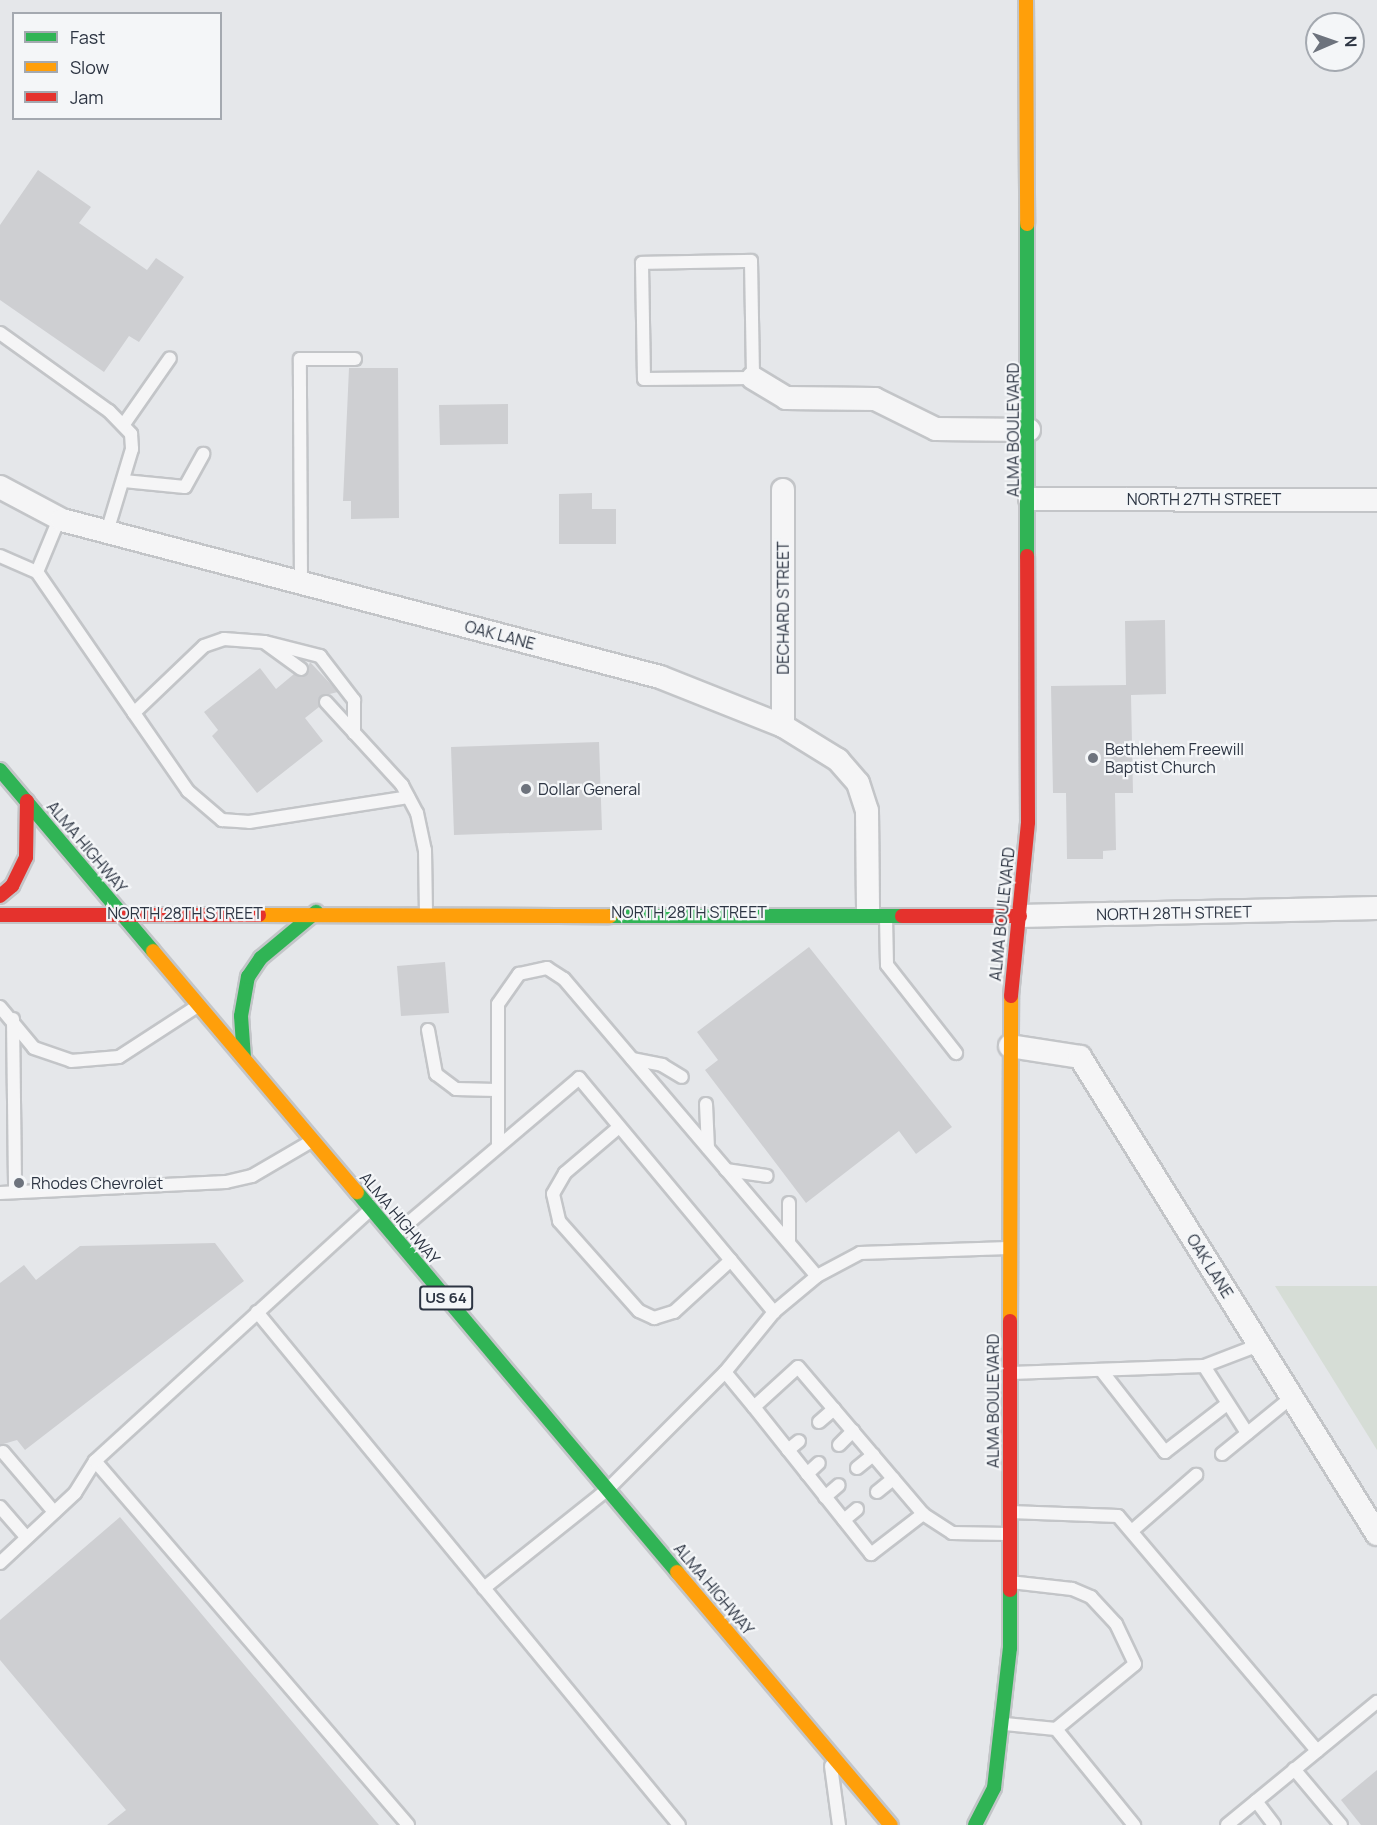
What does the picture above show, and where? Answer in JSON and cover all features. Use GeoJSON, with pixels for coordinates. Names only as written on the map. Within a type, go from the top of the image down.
{"type":"FeatureCollection","features":[{"type":"Feature","properties":{"kind":"street","name":"ALMA BOULEVARD"},"geometry":{"type":"LineString","coordinates":[[975,1825],[994,1788],[1005,1724],[1010,1582],[1011,970],[1020,916],[1028,822],[1030,499],[1026,0]]}},
{"type":"Feature","properties":{"kind":"street"},"geometry":{"type":"LineString","coordinates":[[753,378],[786,398],[875,399],[936,429],[1029,430]]}},
{"type":"Feature","properties":{"kind":"street","name":"OAK LANE"},"geometry":{"type":"LineString","coordinates":[[0,487],[59,519],[660,677],[783,726],[838,760],[858,783],[867,811],[877,913]]}},
{"type":"Feature","properties":{"kind":"street","name":"DECHARD STREET"},"geometry":{"type":"LineString","coordinates":[[783,490],[783,726]]}},
{"type":"Feature","properties":{"kind":"street","name":"NORTH 27TH STREET"},"geometry":{"type":"LineString","coordinates":[[1030,499],[1377,500]]}},
{"type":"Feature","properties":{"kind":"street","name":"ALMA HIGHWAY"},"geometry":{"type":"LineString","coordinates":[[0,770],[891,1825]]}},
{"type":"Feature","properties":{"kind":"street"},"geometry":{"type":"LineString","coordinates":[[0,896],[12,886],[26,857],[27,801]]}},
{"type":"Feature","properties":{"kind":"street","name":"NORTH 28TH STREET"},"geometry":{"type":"LineString","coordinates":[[0,915],[121,912],[426,912],[877,913],[1020,916],[1377,908]]}},
{"type":"Feature","properties":{"kind":"street"},"geometry":{"type":"LineString","coordinates":[[244,1058],[241,1016],[248,978],[261,958],[316,912]]}},
{"type":"Feature","properties":{"kind":"street","name":"OAK LANE"},"geometry":{"type":"LineString","coordinates":[[1010,1046],[1080,1057],[1377,1534]]}},
{"type":"Feature","properties":{"kind":"lane"},"geometry":{"type":"LineString","coordinates":[[751,261],[753,378],[644,379],[642,263],[751,261]]}},
{"type":"Feature","properties":{"kind":"lane"},"geometry":{"type":"LineString","coordinates":[[0,333],[124,424],[132,449],[107,532]]}},
{"type":"Feature","properties":{"kind":"lane"},"geometry":{"type":"LineString","coordinates":[[124,424],[170,358]]}},
{"type":"Feature","properties":{"kind":"lane"},"geometry":{"type":"LineString","coordinates":[[301,583],[300,359],[355,359]]}},
{"type":"Feature","properties":{"kind":"lane"},"geometry":{"type":"LineString","coordinates":[[124,481],[185,488],[203,454]]}},
{"type":"Feature","properties":{"kind":"lane"},"geometry":{"type":"LineString","coordinates":[[37,572],[59,519]]}},
{"type":"Feature","properties":{"kind":"lane"},"geometry":{"type":"LineString","coordinates":[[0,556],[37,572],[188,791],[222,820],[249,822],[408,797]]}},
{"type":"Feature","properties":{"kind":"lane"},"geometry":{"type":"LineString","coordinates":[[134,713],[204,646],[241,637],[320,656],[354,700],[354,733]]}},
{"type":"Feature","properties":{"kind":"lane"},"geometry":{"type":"LineString","coordinates":[[264,642],[301,669]]}},
{"type":"Feature","properties":{"kind":"lane"},"geometry":{"type":"LineString","coordinates":[[326,702],[408,797],[425,849],[426,912]]}},
{"type":"Feature","properties":{"kind":"lane"},"geometry":{"type":"LineString","coordinates":[[877,913],[887,965],[956,1053]]}},
{"type":"Feature","properties":{"kind":"lane"},"geometry":{"type":"LineString","coordinates":[[498,1146],[496,1090],[498,1004],[519,974],[547,968],[564,979],[817,1276]]}},
{"type":"Feature","properties":{"kind":"lane"},"geometry":{"type":"LineString","coordinates":[[0,1007],[13,1018],[34,1048],[71,1061],[118,1057],[199,1005]]}},
{"type":"Feature","properties":{"kind":"lane"},"geometry":{"type":"LineString","coordinates":[[13,1018],[15,1192]]}},
{"type":"Feature","properties":{"kind":"lane"},"geometry":{"type":"LineString","coordinates":[[428,1029],[436,1074],[456,1089],[496,1090]]}},
{"type":"Feature","properties":{"kind":"lane"},"geometry":{"type":"LineString","coordinates":[[632,1059],[662,1065],[682,1077]]}},
{"type":"Feature","properties":{"kind":"lane"},"geometry":{"type":"LineString","coordinates":[[393,1236],[579,1078],[774,1312]]}},
{"type":"Feature","properties":{"kind":"lane"},"geometry":{"type":"LineString","coordinates":[[706,1104],[708,1148]]}},
{"type":"Feature","properties":{"kind":"lane"},"geometry":{"type":"LineString","coordinates":[[620,1127],[565,1173],[554,1194],[559,1221],[639,1311],[654,1318],[674,1312],[731,1260]]}},
{"type":"Feature","properties":{"kind":"lane"},"geometry":{"type":"LineString","coordinates":[[0,1193],[226,1182],[252,1176],[313,1140]]}},
{"type":"Feature","properties":{"kind":"lane"},"geometry":{"type":"LineString","coordinates":[[726,1170],[767,1176]]}},
{"type":"Feature","properties":{"kind":"lane"},"geometry":{"type":"LineString","coordinates":[[789,1203],[789,1242]]}},
{"type":"Feature","properties":{"kind":"lane"},"geometry":{"type":"LineString","coordinates":[[0,1563],[75,1493],[95,1461],[371,1209]]}},
{"type":"Feature","properties":{"kind":"lane"},"geometry":{"type":"LineString","coordinates":[[484,1588],[608,1489],[725,1372],[774,1312],[817,1276],[860,1253],[1010,1248]]}},
{"type":"Feature","properties":{"kind":"lane"},"geometry":{"type":"LineString","coordinates":[[257,1312],[679,1825]]}},
{"type":"Feature","properties":{"kind":"lane"},"geometry":{"type":"LineString","coordinates":[[1010,1373],[1204,1366],[1259,1345]]}},
{"type":"Feature","properties":{"kind":"lane"},"geometry":{"type":"LineString","coordinates":[[754,1407],[798,1366],[923,1514],[952,1533],[1010,1534]]}},
{"type":"Feature","properties":{"kind":"lane"},"geometry":{"type":"LineString","coordinates":[[1204,1366],[1247,1433]]}},
{"type":"Feature","properties":{"kind":"lane"},"geometry":{"type":"LineString","coordinates":[[1101,1370],[1165,1452],[1227,1404]]}},
{"type":"Feature","properties":{"kind":"lane"},"geometry":{"type":"LineString","coordinates":[[725,1372],[871,1554],[923,1514]]}},
{"type":"Feature","properties":{"kind":"lane"},"geometry":{"type":"LineString","coordinates":[[1222,1454],[1292,1397]]}},
{"type":"Feature","properties":{"kind":"lane"},"geometry":{"type":"LineString","coordinates":[[819,1422],[834,1409]]}},
{"type":"Feature","properties":{"kind":"lane"},"geometry":{"type":"LineString","coordinates":[[838,1445],[853,1431]]}},
{"type":"Feature","properties":{"kind":"lane"},"geometry":{"type":"LineString","coordinates":[[788,1450],[799,1441]]}},
{"type":"Feature","properties":{"kind":"lane"},"geometry":{"type":"LineString","coordinates":[[3,1452],[54,1512]]}},
{"type":"Feature","properties":{"kind":"lane"},"geometry":{"type":"LineString","coordinates":[[857,1468],[873,1455]]}},
{"type":"Feature","properties":{"kind":"lane"},"geometry":{"type":"LineString","coordinates":[[95,1461],[408,1825]]}},
{"type":"Feature","properties":{"kind":"lane"},"geometry":{"type":"LineString","coordinates":[[807,1474],[819,1463]]}},
{"type":"Feature","properties":{"kind":"lane"},"geometry":{"type":"LineString","coordinates":[[1133,1530],[1196,1475]]}},
{"type":"Feature","properties":{"kind":"lane"},"geometry":{"type":"LineString","coordinates":[[877,1492],[893,1479]]}},
{"type":"Feature","properties":{"kind":"lane"},"geometry":{"type":"LineString","coordinates":[[825,1497],[839,1485]]}},
{"type":"Feature","properties":{"kind":"lane"},"geometry":{"type":"LineString","coordinates":[[0,1507],[27,1537]]}},
{"type":"Feature","properties":{"kind":"lane"},"geometry":{"type":"LineString","coordinates":[[844,1520],[857,1509]]}},
{"type":"Feature","properties":{"kind":"lane"},"geometry":{"type":"LineString","coordinates":[[1010,1512],[1118,1516],[1133,1530],[1317,1750]]}},
{"type":"Feature","properties":{"kind":"lane"},"geometry":{"type":"LineString","coordinates":[[1005,1724],[1056,1729],[1135,1664],[1116,1624],[1091,1597],[1072,1589],[1010,1582]]}},
{"type":"Feature","properties":{"kind":"lane"},"geometry":{"type":"LineString","coordinates":[[1227,1825],[1377,1702]]}},
{"type":"Feature","properties":{"kind":"lane"},"geometry":{"type":"LineString","coordinates":[[1056,1729],[1134,1825]]}},
{"type":"Feature","properties":{"kind":"lane"},"geometry":{"type":"LineString","coordinates":[[828,1750],[839,1825]]}},
{"type":"Feature","properties":{"kind":"lane"},"geometry":{"type":"LineString","coordinates":[[1294,1769],[1341,1825]]}},
{"type":"Feature","properties":{"kind":"lane"},"geometry":{"type":"LineString","coordinates":[[1256,1801],[1274,1825]]}},
{"type":"Feature","properties":{"kind":"shaded area"},"geometry":{"type":"Polygon","coordinates":[[[1275,1286],[1377,1286],[1377,1450],[1275,1286]]]}},
{"type":"Feature","properties":{"kind":"building"},"geometry":{"type":"Polygon","coordinates":[[[38,170],[91,207],[79,223],[147,270],[156,258],[184,277],[139,342],[129,336],[104,372],[0,300],[0,225],[38,170]]]}},
{"type":"Feature","properties":{"kind":"building"},"geometry":{"type":"Polygon","coordinates":[[[349,368],[398,368],[399,518],[351,519],[351,501],[343,501],[349,368]]]}},
{"type":"Feature","properties":{"kind":"building"},"geometry":{"type":"Polygon","coordinates":[[[508,404],[508,444],[440,445],[439,405],[508,404]]]}},
{"type":"Feature","properties":{"kind":"building"},"geometry":{"type":"Polygon","coordinates":[[[592,493],[592,509],[616,509],[616,544],[559,544],[559,494],[592,493]]]}},
{"type":"Feature","properties":{"kind":"building"},"geometry":{"type":"Polygon","coordinates":[[[1165,620],[1166,694],[1131,695],[1133,793],[1115,793],[1116,850],[1103,851],[1103,859],[1067,859],[1066,793],[1053,793],[1051,686],[1126,685],[1125,621],[1165,620]]]}},
{"type":"Feature","properties":{"kind":"building"},"geometry":{"type":"Polygon","coordinates":[[[310,662],[338,692],[321,696],[319,707],[305,718],[323,741],[257,793],[212,736],[218,730],[204,712],[260,668],[276,689],[294,674],[305,676],[310,662]]]}},
{"type":"Feature","properties":{"kind":"building","name":"Dollar General"},"geometry":{"type":"Polygon","coordinates":[[[599,742],[602,830],[454,835],[451,747],[599,742]]]}},
{"type":"Feature","properties":{"kind":"building"},"geometry":{"type":"Polygon","coordinates":[[[809,947],[952,1127],[916,1154],[899,1131],[806,1203],[705,1070],[718,1060],[697,1032],[809,947]]]}},
{"type":"Feature","properties":{"kind":"building"},"geometry":{"type":"Polygon","coordinates":[[[445,962],[449,1013],[401,1016],[397,966],[445,962]]]}},
{"type":"Feature","properties":{"kind":"building"},"geometry":{"type":"Polygon","coordinates":[[[215,1243],[244,1281],[25,1450],[17,1440],[0,1445],[0,1283],[24,1265],[36,1280],[80,1246],[215,1243]]]}},
{"type":"Feature","properties":{"kind":"building"},"geometry":{"type":"Polygon","coordinates":[[[120,1517],[379,1825],[107,1825],[126,1810],[0,1660],[0,1620],[120,1517]]]}},
{"type":"Feature","properties":{"kind":"building"},"geometry":{"type":"Polygon","coordinates":[[[1377,1770],[1377,1825],[1361,1825],[1341,1800],[1377,1770]]]}},
{"type":"Feature","properties":{"kind":"traffic: fast"},"geometry":{"type":"LineString","coordinates":[[1027,224],[1027,556]]}},
{"type":"Feature","properties":{"kind":"traffic: fast"},"geometry":{"type":"LineString","coordinates":[[0,770],[153,951]]}},
{"type":"Feature","properties":{"kind":"traffic: fast"},"geometry":{"type":"LineString","coordinates":[[244,1058],[241,1016],[248,977],[261,958],[316,912]]}},
{"type":"Feature","properties":{"kind":"traffic: fast"},"geometry":{"type":"LineString","coordinates":[[610,916],[902,916]]}},
{"type":"Feature","properties":{"kind":"traffic: fast"},"geometry":{"type":"LineString","coordinates":[[357,1192],[677,1572]]}},
{"type":"Feature","properties":{"kind":"traffic: fast"},"geometry":{"type":"LineString","coordinates":[[975,1825],[994,1788],[1010,1648],[1010,1590]]}},
{"type":"Feature","properties":{"kind":"traffic: slow"},"geometry":{"type":"LineString","coordinates":[[1026,0],[1027,224]]}},
{"type":"Feature","properties":{"kind":"traffic: slow"},"geometry":{"type":"LineString","coordinates":[[259,915],[610,916]]}},
{"type":"Feature","properties":{"kind":"traffic: slow"},"geometry":{"type":"LineString","coordinates":[[153,951],[357,1192]]}},
{"type":"Feature","properties":{"kind":"traffic: slow"},"geometry":{"type":"LineString","coordinates":[[1010,1321],[1011,996]]}},
{"type":"Feature","properties":{"kind":"traffic: slow"},"geometry":{"type":"LineString","coordinates":[[677,1572],[891,1825]]}},
{"type":"Feature","properties":{"kind":"traffic: jam"},"geometry":{"type":"LineString","coordinates":[[1011,996],[1028,822],[1027,556]]}},
{"type":"Feature","properties":{"kind":"traffic: jam"},"geometry":{"type":"LineString","coordinates":[[0,896],[12,886],[26,857],[27,801]]}},
{"type":"Feature","properties":{"kind":"traffic: jam"},"geometry":{"type":"LineString","coordinates":[[0,915],[259,915]]}},
{"type":"Feature","properties":{"kind":"traffic: jam"},"geometry":{"type":"LineString","coordinates":[[902,916],[1020,916]]}},
{"type":"Feature","properties":{"kind":"traffic: jam"},"geometry":{"type":"LineString","coordinates":[[1010,1321],[1010,1590]]}},
{"type":"Feature","properties":{"kind":"place","name":"Bethlehem Freewill Baptist Church"},"geometry":{"type":"Point","coordinates":[1093,758]}},
{"type":"Feature","properties":{"kind":"place","name":"Dollar General"},"geometry":{"type":"Point","coordinates":[526,789]}},
{"type":"Feature","properties":{"kind":"place","name":"Rhodes Chevrolet"},"geometry":{"type":"Point","coordinates":[19,1183]}}]}
